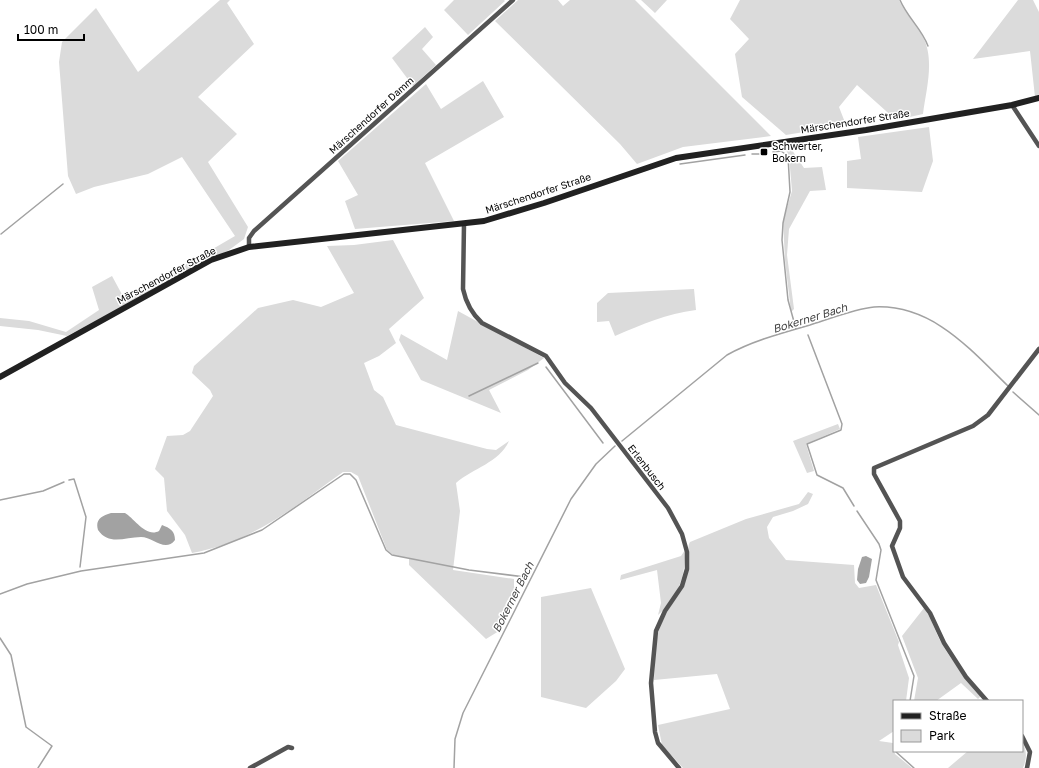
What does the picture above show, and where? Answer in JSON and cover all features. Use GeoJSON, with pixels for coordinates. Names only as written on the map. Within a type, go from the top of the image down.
{"type":"FeatureCollection","features":[{"type":"Feature","properties":{"kind":"street","name":"Märschendorfer Damm"},"geometry":{"type":"LineString","coordinates":[[249,247],[249,238],[254,231],[513,0]]}},
{"type":"Feature","properties":{"kind":"street","name":"Märschendorfer Straße"},"geometry":{"type":"LineString","coordinates":[[0,377],[211,260],[249,247],[265,244],[464,224],[507,215],[676,158],[866,130],[1012,105],[1039,98]]}},
{"type":"Feature","properties":{"kind":"street"},"geometry":{"type":"LineString","coordinates":[[1012,105],[1039,146]]}},
{"type":"Feature","properties":{"kind":"street","name":"Erlenbusch"},"geometry":{"type":"LineString","coordinates":[[464,224],[463,290],[465,300],[475,317],[482,323],[546,356],[565,383],[591,408],[668,508],[682,534],[687,552],[687,569],[682,586],[665,611],[656,631],[651,683],[655,732],[658,743],[679,768]]}},
{"type":"Feature","properties":{"kind":"street"},"geometry":{"type":"LineString","coordinates":[[986,700],[966,677],[944,644],[930,613],[903,577],[892,546],[900,528],[900,520],[874,474],[874,468],[972,426],[988,415],[1039,349]]}},
{"type":"Feature","properties":{"kind":"street"},"geometry":{"type":"LineString","coordinates":[[1023,738],[1030,752],[1027,768]]}},
{"type":"Feature","properties":{"kind":"street"},"geometry":{"type":"LineString","coordinates":[[250,768],[288,747],[292,748]]}},
{"type":"Feature","properties":{"kind":"green space"},"geometry":{"type":"Polygon","coordinates":[[[220,0],[230,0],[227,3],[254,44],[198,97],[237,134],[208,162],[248,227],[244,239],[229,250],[67,336],[38,330],[0,326],[0,318],[29,321],[66,332],[99,310],[92,287],[112,276],[125,300],[235,236],[182,157],[148,174],[94,187],[76,194],[68,176],[59,62],[62,42],[96,8],[138,72],[220,0]]]}},
{"type":"Feature","properties":{"kind":"green space"},"geometry":{"type":"Polygon","coordinates":[[[454,0],[505,1],[468,35],[444,10],[454,0]]]}},
{"type":"Feature","properties":{"kind":"green space"},"geometry":{"type":"Polygon","coordinates":[[[518,0],[558,0],[563,6],[570,0],[635,0],[771,136],[683,147],[637,164],[620,144],[495,21],[518,0]]]}},
{"type":"Feature","properties":{"kind":"green space"},"geometry":{"type":"Polygon","coordinates":[[[641,0],[667,0],[655,13],[641,0]]]}},
{"type":"Feature","properties":{"kind":"green space"},"geometry":{"type":"Polygon","coordinates":[[[740,0],[899,0],[904,10],[918,27],[927,46],[929,75],[923,114],[896,120],[857,85],[839,107],[846,125],[786,135],[742,97],[735,54],[749,39],[730,19],[740,0]]]}},
{"type":"Feature","properties":{"kind":"green space"},"geometry":{"type":"Polygon","coordinates":[[[1018,0],[1033,0],[1039,12],[1039,95],[1035,97],[1030,51],[973,59],[1018,0]]]}},
{"type":"Feature","properties":{"kind":"green space"},"geometry":{"type":"Polygon","coordinates":[[[425,27],[433,37],[422,49],[436,65],[413,86],[392,58],[425,27]]]}},
{"type":"Feature","properties":{"kind":"green space"},"geometry":{"type":"Polygon","coordinates":[[[483,81],[504,117],[425,163],[454,221],[355,229],[345,201],[358,195],[338,161],[426,84],[441,109],[483,81]]]}},
{"type":"Feature","properties":{"kind":"green space"},"geometry":{"type":"Polygon","coordinates":[[[929,127],[933,161],[922,192],[847,188],[847,161],[861,159],[858,137],[929,127]]]}},
{"type":"Feature","properties":{"kind":"green space"},"geometry":{"type":"Polygon","coordinates":[[[790,147],[804,168],[822,167],[826,190],[810,191],[789,229],[787,255],[794,309],[791,312],[785,260],[783,221],[792,191],[789,156],[785,148],[790,147]]]}},
{"type":"Feature","properties":{"kind":"green space"},"geometry":{"type":"Polygon","coordinates":[[[393,240],[424,298],[389,329],[396,343],[379,356],[364,363],[374,390],[383,397],[396,425],[487,449],[496,450],[509,441],[505,449],[499,455],[456,483],[460,511],[453,570],[514,579],[514,586],[518,594],[499,631],[486,639],[409,565],[409,558],[393,555],[387,550],[358,476],[351,472],[343,472],[290,510],[254,532],[214,548],[192,553],[185,535],[167,511],[164,478],[155,469],[167,436],[183,435],[190,431],[213,396],[210,390],[192,373],[194,366],[258,308],[293,300],[321,307],[354,293],[327,246],[354,245],[393,240]]]}},
{"type":"Feature","properties":{"kind":"green space"},"geometry":{"type":"Polygon","coordinates":[[[694,289],[696,310],[665,317],[615,336],[609,321],[597,322],[597,303],[608,293],[694,289]]]}},
{"type":"Feature","properties":{"kind":"green space"},"geometry":{"type":"Polygon","coordinates":[[[458,311],[544,358],[528,370],[489,390],[501,413],[421,380],[399,340],[401,334],[447,360],[458,311]]]}},
{"type":"Feature","properties":{"kind":"green space"},"geometry":{"type":"Polygon","coordinates":[[[838,424],[840,429],[806,444],[814,471],[807,473],[793,441],[838,424]]]}},
{"type":"Feature","properties":{"kind":"green space"},"geometry":{"type":"Polygon","coordinates":[[[808,492],[813,494],[808,504],[793,511],[773,517],[767,527],[769,538],[786,560],[854,565],[855,583],[859,588],[876,585],[899,642],[898,645],[909,678],[906,700],[893,700],[893,732],[879,741],[893,743],[893,752],[912,768],[683,768],[662,745],[658,725],[730,709],[717,674],[654,680],[655,650],[659,629],[665,615],[686,579],[689,568],[689,544],[690,542],[746,519],[799,504],[808,492]]]}},
{"type":"Feature","properties":{"kind":"green space"},"geometry":{"type":"Polygon","coordinates":[[[685,550],[684,568],[676,594],[665,609],[658,615],[661,603],[657,570],[620,580],[621,575],[681,556],[685,550]]]}},
{"type":"Feature","properties":{"kind":"green space"},"geometry":{"type":"Polygon","coordinates":[[[591,588],[625,669],[616,681],[586,708],[541,697],[541,597],[591,588]]]}},
{"type":"Feature","properties":{"kind":"green space"},"geometry":{"type":"Polygon","coordinates":[[[924,608],[946,651],[960,671],[981,696],[978,699],[961,683],[937,700],[914,700],[918,678],[902,636],[924,608]]]}},
{"type":"Feature","properties":{"kind":"green space"},"geometry":{"type":"Polygon","coordinates":[[[1023,743],[1025,748],[1026,754],[1023,768],[948,768],[967,752],[1023,752],[1023,743]]]}},
{"type":"Feature","properties":{"kind":"shaded area"},"geometry":{"type":"Polygon","coordinates":[[[111,513],[125,513],[129,515],[140,526],[149,532],[159,531],[162,525],[165,526],[173,532],[175,540],[171,544],[163,545],[141,537],[118,540],[107,538],[98,530],[97,524],[102,517],[111,513]]]}},
{"type":"Feature","properties":{"kind":"shaded area"},"geometry":{"type":"Polygon","coordinates":[[[866,556],[872,559],[869,577],[866,583],[860,584],[857,580],[858,569],[862,557],[866,556]]]}},
{"type":"Feature","properties":{"kind":"waterway"},"geometry":{"type":"LineString","coordinates":[[900,0],[928,46]]}},
{"type":"Feature","properties":{"kind":"waterway"},"geometry":{"type":"LineString","coordinates":[[773,152],[781,151],[788,156],[790,192],[783,223],[782,240],[788,300],[796,329]]}},
{"type":"Feature","properties":{"kind":"waterway"},"geometry":{"type":"LineString","coordinates":[[752,154],[762,154]]}},
{"type":"Feature","properties":{"kind":"waterway"},"geometry":{"type":"LineString","coordinates":[[680,164],[745,155]]}},
{"type":"Feature","properties":{"kind":"waterway"},"geometry":{"type":"LineString","coordinates":[[1,234],[63,184]]}},
{"type":"Feature","properties":{"kind":"waterway","name":"Bokerner Bach"},"geometry":{"type":"LineString","coordinates":[[622,441],[727,355],[767,338],[851,312],[874,307],[895,308],[914,313],[932,321],[964,344],[1008,386]]}},
{"type":"Feature","properties":{"kind":"waterway"},"geometry":{"type":"LineString","coordinates":[[808,335],[842,424],[841,430],[807,444],[817,475],[843,488],[854,506]]}},
{"type":"Feature","properties":{"kind":"waterway"},"geometry":{"type":"LineString","coordinates":[[469,396],[538,363]]}},
{"type":"Feature","properties":{"kind":"waterway"},"geometry":{"type":"LineString","coordinates":[[546,367],[603,443]]}},
{"type":"Feature","properties":{"kind":"waterway","name":"Bokerner Bach"},"geometry":{"type":"LineString","coordinates":[[1013,392],[1039,415]]}},
{"type":"Feature","properties":{"kind":"waterway","name":"Bokerner Bach"},"geometry":{"type":"LineString","coordinates":[[454,768],[455,739],[463,713],[571,499],[596,464],[615,446]]}},
{"type":"Feature","properties":{"kind":"waterway"},"geometry":{"type":"LineString","coordinates":[[0,594],[27,584],[81,571],[204,553],[262,530],[344,474],[350,474],[356,480],[386,550],[392,555],[469,570],[525,577]]}},
{"type":"Feature","properties":{"kind":"waterway"},"geometry":{"type":"LineString","coordinates":[[69,480],[74,479],[86,517],[80,567]]}},
{"type":"Feature","properties":{"kind":"waterway"},"geometry":{"type":"LineString","coordinates":[[0,500],[43,491],[64,482]]}},
{"type":"Feature","properties":{"kind":"waterway"},"geometry":{"type":"LineString","coordinates":[[857,511],[879,544],[881,550],[876,580],[914,676],[910,700]]}},
{"type":"Feature","properties":{"kind":"waterway"},"geometry":{"type":"LineString","coordinates":[[0,638],[11,655],[26,727],[52,746],[38,768]]}},
{"type":"Feature","properties":{"kind":"waterway"},"geometry":{"type":"LineString","coordinates":[[896,752],[914,768]]}},
{"type":"Feature","properties":{"kind":"place","name":"Schwerter, Bokern"},"geometry":{"type":"Point","coordinates":[764,152]}}]}
